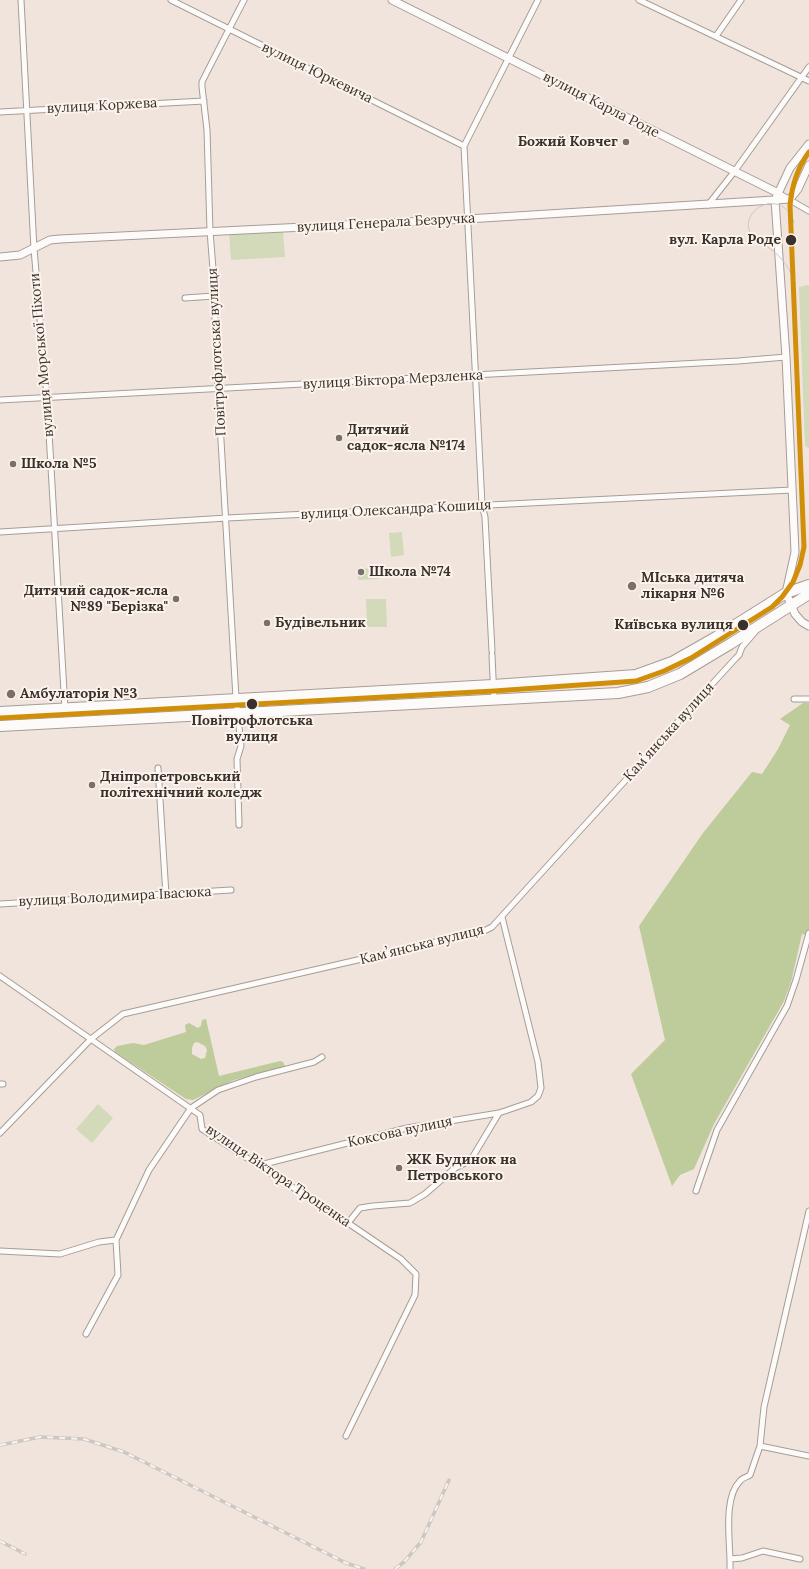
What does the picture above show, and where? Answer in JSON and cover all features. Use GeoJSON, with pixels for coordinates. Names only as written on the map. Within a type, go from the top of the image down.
{"type":"FeatureCollection","features":[{"type":"Feature","properties":{"kind":"highway"},"geometry":{"type":"LineString","coordinates":[[0,712],[636,676],[672,662],[716,637],[786,593],[809,585]]}},
{"type":"Feature","properties":{"kind":"highway"},"geometry":{"type":"LineString","coordinates":[[0,726],[618,693],[648,687],[680,674],[809,594]]}},
{"type":"Feature","properties":{"kind":"street","name":"вулиця Морської Піхоти"},"geometry":{"type":"LineString","coordinates":[[21,0],[28,110],[34,249],[47,398],[65,709]]}},
{"type":"Feature","properties":{"kind":"street","name":"вулиця Юркевича"},"geometry":{"type":"LineString","coordinates":[[171,0],[464,146]]}},
{"type":"Feature","properties":{"kind":"street","name":"Повітрофлотська вулиця"},"geometry":{"type":"LineString","coordinates":[[239,825],[237,759],[241,746],[236,698],[227,518],[218,389],[210,231],[208,145],[202,82],[230,30],[244,0]]}},
{"type":"Feature","properties":{"kind":"street","name":"вулиця Карла Роде"},"geometry":{"type":"LineString","coordinates":[[392,0],[734,172],[776,196]]}},
{"type":"Feature","properties":{"kind":"street"},"geometry":{"type":"LineString","coordinates":[[494,700],[485,517],[482,505],[464,146],[538,0]]}},
{"type":"Feature","properties":{"kind":"street"},"geometry":{"type":"LineString","coordinates":[[639,0],[809,81]]}},
{"type":"Feature","properties":{"kind":"street"},"geometry":{"type":"LineString","coordinates":[[716,36],[741,0]]}},
{"type":"Feature","properties":{"kind":"street"},"geometry":{"type":"LineString","coordinates":[[708,205],[734,172],[809,67]]}},
{"type":"Feature","properties":{"kind":"street","name":"вулиця Коржева"},"geometry":{"type":"LineString","coordinates":[[0,112],[204,101]]}},
{"type":"Feature","properties":{"kind":"street"},"geometry":{"type":"LineString","coordinates":[[809,144],[790,168],[776,196],[786,358],[795,552],[786,593],[791,606],[802,622],[809,626]]}},
{"type":"Feature","properties":{"kind":"street"},"geometry":{"type":"LineString","coordinates":[[809,165],[798,189],[790,200],[809,210]]}},
{"type":"Feature","properties":{"kind":"street","name":"вулиця Генерала Безручка"},"geometry":{"type":"LineString","coordinates":[[0,257],[20,255],[50,240],[60,239],[708,205],[776,196],[790,200]]}},
{"type":"Feature","properties":{"kind":"street"},"geometry":{"type":"LineString","coordinates":[[185,298],[214,296]]}},
{"type":"Feature","properties":{"kind":"street","name":"вулиця Віктора Мерзленка"},"geometry":{"type":"LineString","coordinates":[[0,400],[786,358]]}},
{"type":"Feature","properties":{"kind":"street","name":"вулиця Олександра Кошиця"},"geometry":{"type":"LineString","coordinates":[[0,532],[227,518],[792,490]]}},
{"type":"Feature","properties":{"kind":"street","name":"Камʼянська вулиця"},"geometry":{"type":"LineString","coordinates":[[0,1133],[91,1039],[123,1014],[466,935],[492,927],[739,655],[742,647],[761,625]]}},
{"type":"Feature","properties":{"kind":"street"},"geometry":{"type":"LineString","coordinates":[[794,698],[809,699]]}},
{"type":"Feature","properties":{"kind":"street"},"geometry":{"type":"LineString","coordinates":[[158,768],[166,895]]}},
{"type":"Feature","properties":{"kind":"street","name":"вулиця Володимира Івасюка"},"geometry":{"type":"LineString","coordinates":[[0,904],[231,890]]}},
{"type":"Feature","properties":{"kind":"street","name":"Коксова вулиця"},"geometry":{"type":"LineString","coordinates":[[260,1165],[407,1128],[500,1113],[531,1102],[538,1096],[541,1088],[537,1056],[502,917]]}},
{"type":"Feature","properties":{"kind":"street"},"geometry":{"type":"LineString","coordinates":[[696,1191],[718,1130],[787,1006],[809,933]]}},
{"type":"Feature","properties":{"kind":"street","name":"вулиця Віктора Троценка"},"geometry":{"type":"LineString","coordinates":[[0,976],[191,1108],[200,1115],[202,1129],[348,1223],[401,1259],[416,1274],[415,1296],[346,1436]]}},
{"type":"Feature","properties":{"kind":"street"},"geometry":{"type":"LineString","coordinates":[[86,1334],[118,1275],[116,1240],[149,1170],[191,1108],[218,1090],[256,1077],[314,1062],[322,1057]]}},
{"type":"Feature","properties":{"kind":"street"},"geometry":{"type":"LineString","coordinates":[[348,1223],[360,1208],[410,1203],[425,1194],[454,1168],[472,1158],[500,1113]]}},
{"type":"Feature","properties":{"kind":"street"},"geometry":{"type":"LineString","coordinates":[[730,1569],[729,1517],[731,1500],[734,1488],[741,1480],[750,1475],[760,1446],[764,1407],[809,1211]]}},
{"type":"Feature","properties":{"kind":"street"},"geometry":{"type":"LineString","coordinates":[[0,1251],[60,1254],[99,1242],[116,1240]]}},
{"type":"Feature","properties":{"kind":"street"},"geometry":{"type":"LineString","coordinates":[[760,1446],[809,1456]]}},
{"type":"Feature","properties":{"kind":"street"},"geometry":{"type":"LineString","coordinates":[[730,1559],[742,1558],[763,1551],[800,1559]]}},
{"type":"Feature","properties":{"kind":"green space"},"geometry":{"type":"Polygon","coordinates":[[[283,231],[285,257],[231,260],[229,233],[283,231]]]}},
{"type":"Feature","properties":{"kind":"green space"},"geometry":{"type":"Polygon","coordinates":[[[809,286],[809,448],[805,446],[799,287],[809,286]]]}},
{"type":"Feature","properties":{"kind":"green space"},"geometry":{"type":"Polygon","coordinates":[[[402,532],[404,555],[391,557],[389,533],[402,532]]]}},
{"type":"Feature","properties":{"kind":"green space"},"geometry":{"type":"Polygon","coordinates":[[[378,568],[379,579],[358,580],[357,569],[378,568]]]}},
{"type":"Feature","properties":{"kind":"green space"},"geometry":{"type":"Polygon","coordinates":[[[366,599],[386,599],[387,627],[367,627],[366,599]]]}},
{"type":"Feature","properties":{"kind":"green space"},"geometry":{"type":"Polygon","coordinates":[[[803,703],[809,703],[809,936],[802,934],[791,982],[784,1001],[714,1124],[694,1169],[680,1175],[672,1186],[631,1074],[665,1040],[639,926],[703,833],[752,772],[762,774],[778,749],[790,725],[780,719],[803,703]]]}},
{"type":"Feature","properties":{"kind":"green space"},"geometry":{"type":"Polygon","coordinates":[[[206,1019],[219,1076],[280,1061],[283,1062],[285,1066],[283,1068],[234,1080],[193,1100],[186,1099],[115,1052],[114,1049],[117,1046],[133,1043],[144,1045],[186,1032],[185,1025],[189,1023],[198,1028],[201,1026],[202,1020],[206,1019]],[[197,1042],[194,1043],[192,1054],[201,1059],[205,1058],[207,1050],[205,1046],[197,1042]]]}},
{"type":"Feature","properties":{"kind":"green space"},"geometry":{"type":"Polygon","coordinates":[[[98,1104],[113,1118],[92,1143],[76,1129],[98,1104]]]}},
{"type":"Feature","properties":{"kind":"tram line"},"geometry":{"type":"LineString","coordinates":[[793,280],[786,264],[774,252],[752,236],[748,224],[754,211],[767,204],[777,204],[785,208],[793,218],[794,223]]}},
{"type":"Feature","properties":{"kind":"railway"},"geometry":{"type":"LineString","coordinates":[[0,1445],[40,1437],[84,1439],[124,1452],[346,1563],[364,1569]]}},
{"type":"Feature","properties":{"kind":"railway"},"geometry":{"type":"LineString","coordinates":[[395,1569],[404,1562],[421,1542],[449,1480]]}},
{"type":"Feature","properties":{"kind":"railway"},"geometry":{"type":"LineString","coordinates":[[0,1541],[25,1554]]}},
{"type":"Feature","properties":{"kind":"transit line"},"geometry":{"type":"LineString","coordinates":[[0,718],[494,691],[636,681],[664,671],[691,658],[772,607],[782,597],[793,582],[800,565],[804,547],[790,205],[796,177],[801,164],[809,152]]}},
{"type":"Feature","properties":{"kind":"place","name":"Божий Ковчег"},"geometry":{"type":"Point","coordinates":[626,142]}},
{"type":"Feature","properties":{"kind":"place","name":"вул. Карла Роде"},"geometry":{"type":"Point","coordinates":[791,240]}},
{"type":"Feature","properties":{"kind":"place","name":"Дитячий садок-ясла №174"},"geometry":{"type":"Point","coordinates":[339,438]}},
{"type":"Feature","properties":{"kind":"place","name":"Школа №5"},"geometry":{"type":"Point","coordinates":[13,464]}},
{"type":"Feature","properties":{"kind":"place","name":"Школа №74"},"geometry":{"type":"Point","coordinates":[361,572]}},
{"type":"Feature","properties":{"kind":"place","name":"МІська дитяча лікарня №6"},"geometry":{"type":"Point","coordinates":[632,586]}},
{"type":"Feature","properties":{"kind":"place","name":"Дитячий садок-ясла №89 \"Берізка\""},"geometry":{"type":"Point","coordinates":[176,599]}},
{"type":"Feature","properties":{"kind":"place","name":"Будівельник"},"geometry":{"type":"Point","coordinates":[267,623]}},
{"type":"Feature","properties":{"kind":"place","name":"Київська вулиця"},"geometry":{"type":"Point","coordinates":[743,625]}},
{"type":"Feature","properties":{"kind":"place","name":"Амбулаторія №3"},"geometry":{"type":"Point","coordinates":[11,694]}},
{"type":"Feature","properties":{"kind":"place","name":"Повітрофлотська вулиця"},"geometry":{"type":"Point","coordinates":[252,704]}},
{"type":"Feature","properties":{"kind":"place","name":"Дніпропетровський політехнічний коледж"},"geometry":{"type":"Point","coordinates":[92,785]}},
{"type":"Feature","properties":{"kind":"place","name":"ЖК Будинок на Петровського"},"geometry":{"type":"Point","coordinates":[399,1168]}}]}
